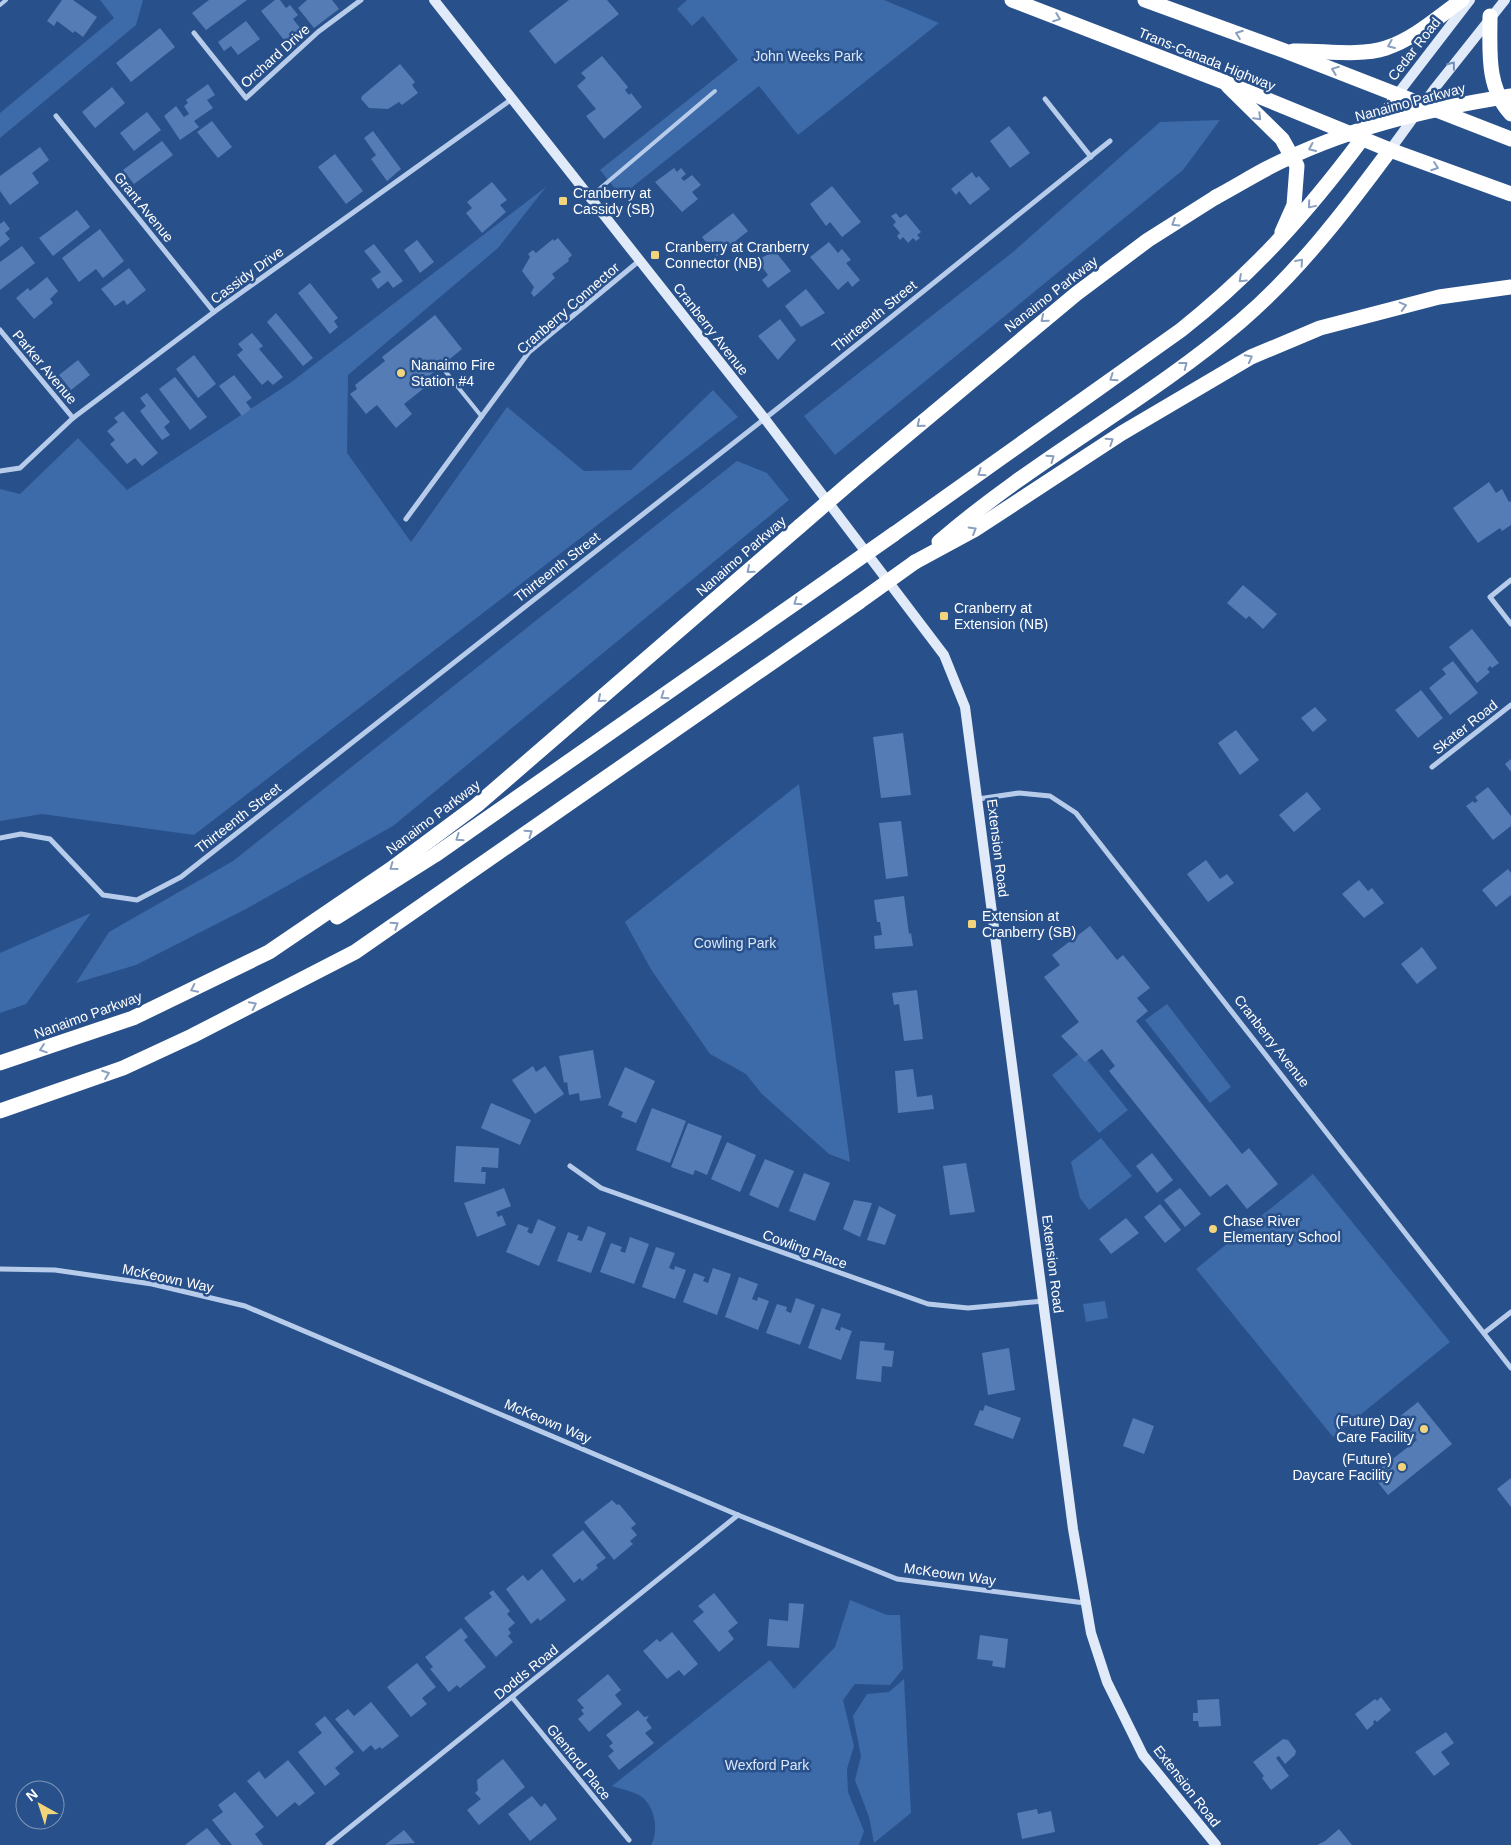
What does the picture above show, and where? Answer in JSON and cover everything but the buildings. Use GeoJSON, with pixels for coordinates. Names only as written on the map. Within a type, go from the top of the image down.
{"type":"FeatureCollection","features":[{"type":"Feature","properties":{"kind":"highway","name":"Trans-Canada Highway"},"geometry":{"type":"LineString","coordinates":[[1012,0],[1224,82],[1390,150],[1511,194]]}},
{"type":"Feature","properties":{"kind":"highway"},"geometry":{"type":"LineString","coordinates":[[1145,0],[1285,51],[1511,139]]}},
{"type":"Feature","properties":{"kind":"highway"},"geometry":{"type":"LineString","coordinates":[[1285,51],[1354,53],[1386,48],[1416,34],[1462,0]]}},
{"type":"Feature","properties":{"kind":"highway"},"geometry":{"type":"LineString","coordinates":[[1490,16],[1491,74],[1503,106],[1511,114]]}},
{"type":"Feature","properties":{"kind":"highway"},"geometry":{"type":"LineString","coordinates":[[1224,82],[1282,139],[1297,166],[1294,205],[1276,244]]}},
{"type":"Feature","properties":{"kind":"highway","name":"Nanaimo Parkway"},"geometry":{"type":"LineString","coordinates":[[3,1063],[133,1018],[269,952],[391,869],[477,806],[852,481],[1076,294],[1148,240],[1216,197],[1267,168],[1323,144],[1394,120],[1511,96]]}},
{"type":"Feature","properties":{"kind":"highway"},"geometry":{"type":"LineString","coordinates":[[269,952],[319,928],[435,855],[894,534],[1181,330],[1245,276],[1276,244],[1311,206],[1362,139]]}},
{"type":"Feature","properties":{"kind":"highway"},"geometry":{"type":"LineString","coordinates":[[0,1111],[123,1068],[183,1040],[355,952],[916,562],[976,510],[1178,370],[1241,321],[1300,263],[1331,227],[1390,150]]}},
{"type":"Feature","properties":{"kind":"highway"},"geometry":{"type":"LineString","coordinates":[[916,562],[974,530],[1122,433],[1251,357],[1320,328],[1438,297],[1511,287]]}},
{"type":"Feature","properties":{"kind":"street","name":"Orchard Drive"},"geometry":{"type":"LineString","coordinates":[[194,33],[246,98],[318,32],[361,0]]}},
{"type":"Feature","properties":{"kind":"street","name":"Cranberry Avenue"},"geometry":{"type":"LineString","coordinates":[[434,0],[764,419],[944,655]]}},
{"type":"Feature","properties":{"kind":"street","name":"Cedar Road"},"geometry":{"type":"LineString","coordinates":[[1362,139],[1470,0]]}},
{"type":"Feature","properties":{"kind":"street"},"geometry":{"type":"LineString","coordinates":[[1390,150],[1490,16],[1505,0]]}},
{"type":"Feature","properties":{"kind":"street","name":"Cassidy Drive"},"geometry":{"type":"LineString","coordinates":[[0,471],[20,468],[73,418],[214,312],[512,99]]}},
{"type":"Feature","properties":{"kind":"street"},"geometry":{"type":"LineString","coordinates":[[1045,99],[1091,157]]}},
{"type":"Feature","properties":{"kind":"street","name":"Grant Avenue"},"geometry":{"type":"LineString","coordinates":[[56,116],[214,312]]}},
{"type":"Feature","properties":{"kind":"street","name":"Thirteenth Street"},"geometry":{"type":"LineString","coordinates":[[0,838],[21,834],[50,839],[103,895],[137,900],[181,877],[764,419],[1110,141]]}},
{"type":"Feature","properties":{"kind":"street","name":"Cranberry Connector"},"geometry":{"type":"LineString","coordinates":[[406,518],[529,352],[639,261]]}},
{"type":"Feature","properties":{"kind":"street","name":"Parker Avenue"},"geometry":{"type":"LineString","coordinates":[[0,330],[73,418]]}},
{"type":"Feature","properties":{"kind":"street"},"geometry":{"type":"LineString","coordinates":[[1511,580],[1490,597],[1511,624]]}},
{"type":"Feature","properties":{"kind":"street","name":"Extension Road"},"geometry":{"type":"LineString","coordinates":[[944,655],[965,707],[1085,1603],[1091,1633],[1107,1682],[1144,1755],[1216,1845]]}},
{"type":"Feature","properties":{"kind":"street","name":"Skater Road"},"geometry":{"type":"LineString","coordinates":[[1432,767],[1511,705]]}},
{"type":"Feature","properties":{"kind":"street","name":"Cranberry Avenue"},"geometry":{"type":"LineString","coordinates":[[978,799],[1019,793],[1050,796],[1076,813],[1511,1368]]}},
{"type":"Feature","properties":{"kind":"street","name":"Cowling Place"},"geometry":{"type":"LineString","coordinates":[[570,1166],[601,1188],[928,1304],[968,1308],[1044,1301]]}},
{"type":"Feature","properties":{"kind":"street","name":"McKeown Way"},"geometry":{"type":"LineString","coordinates":[[0,1269],[55,1270],[152,1284],[245,1306],[738,1515],[897,1579],[1085,1603]]}},
{"type":"Feature","properties":{"kind":"street"},"geometry":{"type":"LineString","coordinates":[[1484,1333],[1511,1312]]}},
{"type":"Feature","properties":{"kind":"street","name":"Dodds Road"},"geometry":{"type":"LineString","coordinates":[[328,1845],[738,1515]]}},
{"type":"Feature","properties":{"kind":"street","name":"Glenford Place"},"geometry":{"type":"LineString","coordinates":[[512,1697],[629,1840]]}},
{"type":"Feature","properties":{"kind":"lane"},"geometry":{"type":"LineString","coordinates":[[0,5],[6,0]]}},
{"type":"Feature","properties":{"kind":"lane"},"geometry":{"type":"LineString","coordinates":[[590,197],[715,92]]}},
{"type":"Feature","properties":{"kind":"lane"},"geometry":{"type":"LineString","coordinates":[[441,366],[482,416]]}},
{"type":"Feature","properties":{"kind":"green space"},"geometry":{"type":"Polygon","coordinates":[[[100,0],[143,0],[136,25],[0,138],[0,113],[114,18],[100,0]]]}},
{"type":"Feature","properties":{"kind":"green space","name":"John Weeks Park"},"geometry":{"type":"Polygon","coordinates":[[[687,0],[884,0],[939,23],[798,135],[759,86],[621,196],[600,170],[738,60],[703,16],[692,26],[677,9],[687,0]]]}},
{"type":"Feature","properties":{"kind":"green space"},"geometry":{"type":"Polygon","coordinates":[[[1220,120],[1183,170],[835,455],[804,416],[1013,252],[1160,122],[1220,120]]]}},
{"type":"Feature","properties":{"kind":"green space"},"geometry":{"type":"Polygon","coordinates":[[[546,187],[498,248],[348,375],[347,453],[411,542],[507,407],[584,471],[631,470],[713,390],[738,417],[194,835],[42,814],[0,821],[0,489],[20,494],[78,438],[127,490],[290,383],[546,187]]]}},
{"type":"Feature","properties":{"kind":"green space"},"geometry":{"type":"Polygon","coordinates":[[[737,461],[767,473],[789,500],[393,826],[246,909],[136,965],[76,983],[109,932],[233,861],[737,461]]]}},
{"type":"Feature","properties":{"kind":"green space","name":"Cowling Park"},"geometry":{"type":"Polygon","coordinates":[[[799,784],[850,1162],[829,1154],[761,1093],[746,1074],[710,1054],[652,971],[625,922],[799,784]]]}},
{"type":"Feature","properties":{"kind":"green space"},"geometry":{"type":"Polygon","coordinates":[[[91,913],[26,1004],[0,1013],[0,953],[91,913]]]}},
{"type":"Feature","properties":{"kind":"green space"},"geometry":{"type":"Polygon","coordinates":[[[1167,1004],[1231,1087],[1210,1103],[1145,1020],[1167,1004]]]}},
{"type":"Feature","properties":{"kind":"green space"},"geometry":{"type":"Polygon","coordinates":[[[1081,1052],[1128,1110],[1099,1133],[1052,1075],[1081,1052]]]}},
{"type":"Feature","properties":{"kind":"green space"},"geometry":{"type":"Polygon","coordinates":[[[1101,1138],[1132,1176],[1089,1210],[1080,1198],[1071,1162],[1101,1138]]]}},
{"type":"Feature","properties":{"kind":"green space"},"geometry":{"type":"Polygon","coordinates":[[[1313,1174],[1450,1342],[1333,1437],[1196,1269],[1313,1174]]]}},
{"type":"Feature","properties":{"kind":"green space"},"geometry":{"type":"Polygon","coordinates":[[[1105,1301],[1108,1318],[1086,1322],[1083,1304],[1105,1301]]]}},
{"type":"Feature","properties":{"kind":"green space","name":"Wexford Park"},"geometry":{"type":"Polygon","coordinates":[[[850,1600],[887,1615],[900,1615],[903,1669],[890,1685],[855,1684],[843,1700],[854,1746],[847,1769],[848,1792],[864,1831],[859,1845],[651,1845],[655,1826],[650,1807],[639,1795],[612,1786],[770,1660],[794,1689],[835,1647],[850,1600]]]}},
{"type":"Feature","properties":{"kind":"green space"},"geometry":{"type":"Polygon","coordinates":[[[904,1679],[911,1813],[874,1843],[869,1817],[855,1780],[861,1756],[853,1716],[867,1694],[889,1692],[904,1679]]]}},
{"type":"Feature","properties":{"kind":"place","name":"Cranberry at Cassidy (SB)"},"geometry":{"type":"Point","coordinates":[563,201]}},
{"type":"Feature","properties":{"kind":"place","name":"Cranberry at Cranberry Connector (NB)"},"geometry":{"type":"Point","coordinates":[655,255]}},
{"type":"Feature","properties":{"kind":"place","name":"Nanaimo Fire Station #4"},"geometry":{"type":"Point","coordinates":[401,373]}},
{"type":"Feature","properties":{"kind":"place","name":"Cranberry at Extension (NB)"},"geometry":{"type":"Point","coordinates":[944,616]}},
{"type":"Feature","properties":{"kind":"place","name":"Extension at Cranberry (SB)"},"geometry":{"type":"Point","coordinates":[972,924]}},
{"type":"Feature","properties":{"kind":"place","name":"Chase River Elementary School"},"geometry":{"type":"Point","coordinates":[1213,1229]}},
{"type":"Feature","properties":{"kind":"place","name":"(Future) Day Care Facility"},"geometry":{"type":"Point","coordinates":[1424,1429]}},
{"type":"Feature","properties":{"kind":"place","name":"(Future) Daycare Facility"},"geometry":{"type":"Point","coordinates":[1402,1467]}}]}
